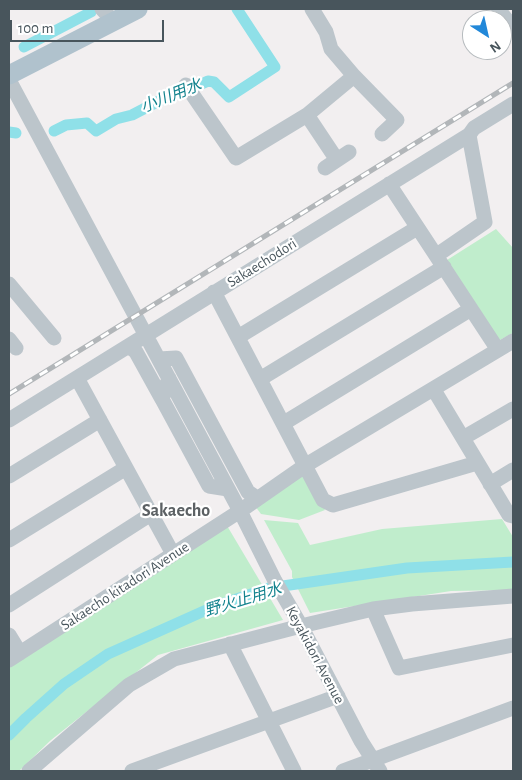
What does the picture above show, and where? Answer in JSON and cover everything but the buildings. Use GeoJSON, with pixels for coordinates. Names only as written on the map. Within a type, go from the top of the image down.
{"type":"FeatureCollection","features":[{"type":"Feature","properties":{"kind":"main road"},"geometry":{"type":"LineString","coordinates":[[9,75],[107,15],[138,9]]}},
{"type":"Feature","properties":{"kind":"street"},"geometry":{"type":"LineString","coordinates":[[312,9],[326,32],[331,49],[354,76],[397,120],[382,134]]}},
{"type":"Feature","properties":{"kind":"street"},"geometry":{"type":"LineString","coordinates":[[498,9],[513,28]]}},
{"type":"Feature","properties":{"kind":"street"},"geometry":{"type":"LineString","coordinates":[[189,89],[236,158],[307,115],[354,76]]}},
{"type":"Feature","properties":{"kind":"street","name":"Keyakidori Avenue"},"geometry":{"type":"LineString","coordinates":[[9,80],[240,511],[278,586],[376,766]]}},
{"type":"Feature","properties":{"kind":"street","name":"Sakaechodori"},"geometry":{"type":"LineString","coordinates":[[9,420],[469,135],[474,128],[513,104]]}},
{"type":"Feature","properties":{"kind":"street"},"geometry":{"type":"LineString","coordinates":[[307,115],[337,160]]}},
{"type":"Feature","properties":{"kind":"street"},"geometry":{"type":"LineString","coordinates":[[260,379],[440,261],[484,222],[469,135]]}},
{"type":"Feature","properties":{"kind":"street"},"geometry":{"type":"LineString","coordinates":[[389,184],[416,228],[440,261],[498,350]]}},
{"type":"Feature","properties":{"kind":"street"},"geometry":{"type":"LineString","coordinates":[[238,337],[416,228]]}},
{"type":"Feature","properties":{"kind":"street"},"geometry":{"type":"LineString","coordinates":[[9,284],[54,338]]}},
{"type":"Feature","properties":{"kind":"street"},"geometry":{"type":"LineString","coordinates":[[214,292],[323,500],[333,505],[477,463]]}},
{"type":"Feature","properties":{"kind":"street"},"geometry":{"type":"LineString","coordinates":[[284,424],[471,309]]}},
{"type":"Feature","properties":{"kind":"street","name":"Sakaecho kitadori Avenue"},"geometry":{"type":"LineString","coordinates":[[14,656],[240,511],[306,465],[513,341]]}},
{"type":"Feature","properties":{"kind":"street"},"geometry":{"type":"LineString","coordinates":[[125,348],[131,348],[136,352],[209,486],[228,489]]}},
{"type":"Feature","properties":{"kind":"street"},"geometry":{"type":"LineString","coordinates":[[159,359],[176,358],[248,492],[257,498]]}},
{"type":"Feature","properties":{"kind":"street"},"geometry":{"type":"LineString","coordinates":[[77,378],[173,554]]}},
{"type":"Feature","properties":{"kind":"street"},"geometry":{"type":"LineString","coordinates":[[162,399],[169,378]]}},
{"type":"Feature","properties":{"kind":"street"},"geometry":{"type":"LineString","coordinates":[[434,390],[509,515],[513,516]]}},
{"type":"Feature","properties":{"kind":"street"},"geometry":{"type":"LineString","coordinates":[[463,438],[513,409]]}},
{"type":"Feature","properties":{"kind":"street"},"geometry":{"type":"LineString","coordinates":[[9,476],[100,420]]}},
{"type":"Feature","properties":{"kind":"street"},"geometry":{"type":"LineString","coordinates":[[215,464],[215,455],[220,438]]}},
{"type":"Feature","properties":{"kind":"street"},"geometry":{"type":"LineString","coordinates":[[9,540],[126,468]]}},
{"type":"Feature","properties":{"kind":"street"},"geometry":{"type":"LineString","coordinates":[[490,484],[513,470]]}},
{"type":"Feature","properties":{"kind":"street"},"geometry":{"type":"LineString","coordinates":[[9,605],[151,514]]}},
{"type":"Feature","properties":{"kind":"street"},"geometry":{"type":"LineString","coordinates":[[30,771],[129,685],[174,660],[301,626],[373,610],[412,604],[513,596]]}},
{"type":"Feature","properties":{"kind":"street"},"geometry":{"type":"LineString","coordinates":[[373,610],[399,668],[513,645]]}},
{"type":"Feature","properties":{"kind":"street"},"geometry":{"type":"LineString","coordinates":[[9,635],[14,656]]}},
{"type":"Feature","properties":{"kind":"street"},"geometry":{"type":"LineString","coordinates":[[230,644],[294,771]]}},
{"type":"Feature","properties":{"kind":"street"},"geometry":{"type":"LineString","coordinates":[[132,771],[338,696]]}},
{"type":"Feature","properties":{"kind":"street"},"geometry":{"type":"LineString","coordinates":[[343,771],[376,766],[513,708]]}},
{"type":"Feature","properties":{"kind":"green space"},"geometry":{"type":"Polygon","coordinates":[[[496,229],[513,248],[513,333],[498,341],[447,260],[496,229]]]}},
{"type":"Feature","properties":{"kind":"green space"},"geometry":{"type":"Polygon","coordinates":[[[300,475],[307,478],[325,510],[299,520],[261,514],[255,506],[300,475]]]}},
{"type":"Feature","properties":{"kind":"green space"},"geometry":{"type":"Polygon","coordinates":[[[502,519],[513,537],[513,590],[451,591],[310,613],[292,577],[292,571],[264,520],[298,523],[310,545],[382,529],[502,519]]]}},
{"type":"Feature","properties":{"kind":"green space"},"geometry":{"type":"Polygon","coordinates":[[[226,524],[283,620],[158,655],[51,740],[19,771],[9,771],[9,666],[226,524]]]}},
{"type":"Feature","properties":{"kind":"waterway","name":"小川用水"},"geometry":{"type":"LineString","coordinates":[[54,131],[66,125],[87,123],[96,131],[116,119],[132,115],[178,91],[182,93],[208,81],[214,82],[229,97],[275,67],[237,9]]}},
{"type":"Feature","properties":{"kind":"waterway","name":"小川用水"},"geometry":{"type":"LineString","coordinates":[[24,47],[91,12]]}},
{"type":"Feature","properties":{"kind":"waterway"},"geometry":{"type":"LineString","coordinates":[[9,132],[16,133]]}},
{"type":"Feature","properties":{"kind":"waterway","name":"野火止用水"},"geometry":{"type":"LineString","coordinates":[[9,735],[64,684],[108,654],[213,607],[269,588],[407,568],[513,562]]}},
{"type":"Feature","properties":{"kind":"railway"},"geometry":{"type":"LineString","coordinates":[[9,394],[513,83]]}},
{"type":"Feature","properties":{"kind":"district","name":"Sakaecho"},"geometry":{"type":"Point","coordinates":[176,511]}}]}
